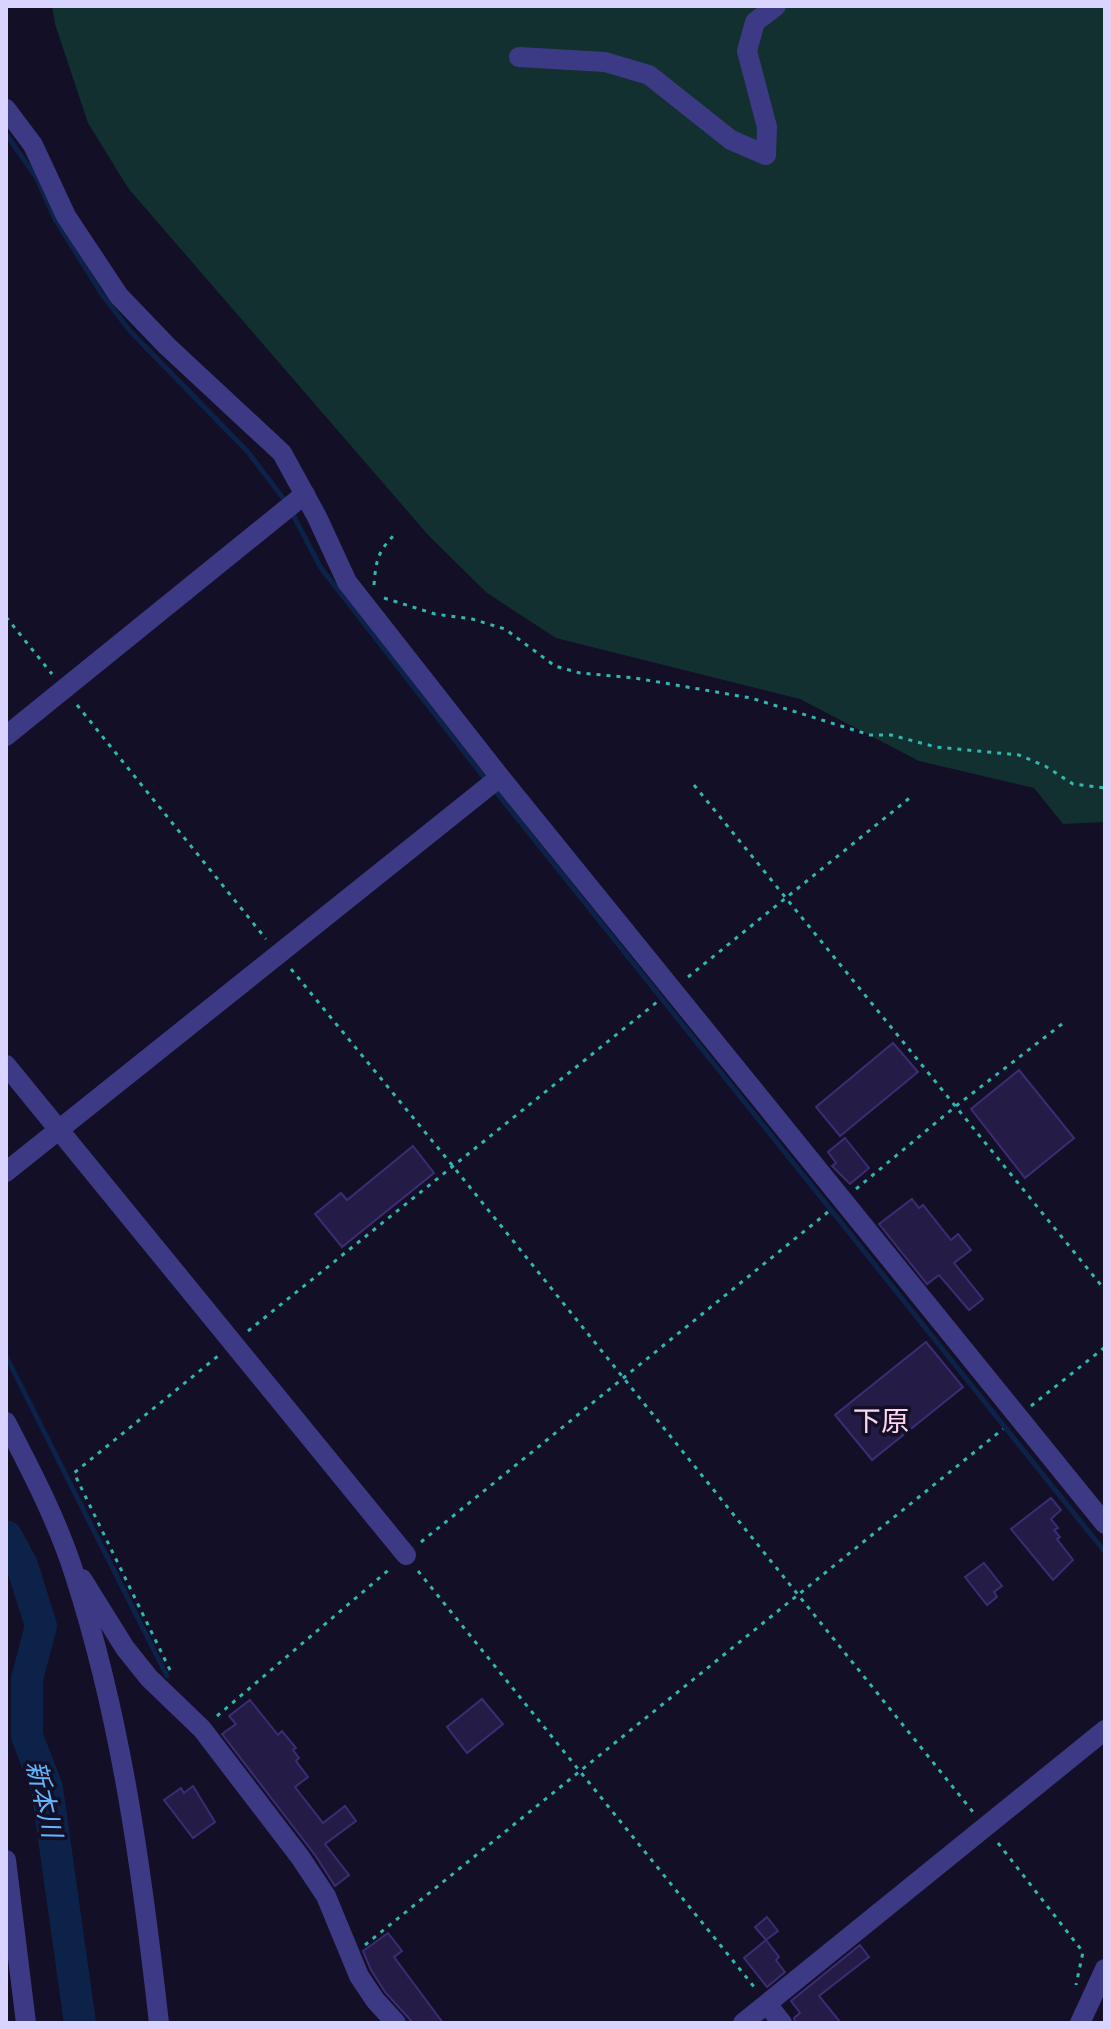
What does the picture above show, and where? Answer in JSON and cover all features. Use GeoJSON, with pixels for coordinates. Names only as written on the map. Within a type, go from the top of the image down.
{"type":"FeatureCollection","features":[{"type":"Feature","properties":{"kind":"street"},"geometry":{"type":"LineString","coordinates":[[519,57],[605,62],[649,75],[731,140],[766,155],[767,127],[747,51],[755,22],[776,6]]}},
{"type":"Feature","properties":{"kind":"street"},"geometry":{"type":"LineString","coordinates":[[6,109],[33,145],[66,216],[119,296],[167,346],[282,453],[347,582],[500,777],[1105,1524]]}},
{"type":"Feature","properties":{"kind":"street"},"geometry":{"type":"LineString","coordinates":[[6,736],[305,494]]}},
{"type":"Feature","properties":{"kind":"street"},"geometry":{"type":"LineString","coordinates":[[6,1172],[500,777]]}},
{"type":"Feature","properties":{"kind":"street"},"geometry":{"type":"LineString","coordinates":[[6,1065],[406,1555]]}},
{"type":"Feature","properties":{"kind":"street"},"geometry":{"type":"LineString","coordinates":[[6,1422],[46,1501],[75,1575],[121,1748],[132,1810],[159,2023]]}},
{"type":"Feature","properties":{"kind":"street"},"geometry":{"type":"LineString","coordinates":[[75,1575],[84,1580],[125,1648],[149,1678],[202,1729],[264,1807],[326,1896],[359,1976],[396,2023]]}},
{"type":"Feature","properties":{"kind":"street"},"geometry":{"type":"LineString","coordinates":[[743,2023],[1105,1730]]}},
{"type":"Feature","properties":{"kind":"street"},"geometry":{"type":"LineString","coordinates":[[6,1860],[26,2023]]}},
{"type":"Feature","properties":{"kind":"street"},"geometry":{"type":"LineString","coordinates":[[1080,2023],[1105,1969]]}},
{"type":"Feature","properties":{"kind":"street"},"geometry":{"type":"LineString","coordinates":[[767,2004],[782,2023]]}},
{"type":"Feature","properties":{"kind":"path"},"geometry":{"type":"LineString","coordinates":[[397,532],[376,559],[373,595],[435,614],[472,619],[505,629],[555,666],[580,673],[635,678],[751,698],[870,735],[891,735],[936,747],[1019,755],[1045,766],[1073,784],[1105,788]]}},
{"type":"Feature","properties":{"kind":"path"},"geometry":{"type":"LineString","coordinates":[[6,617],[986,1827],[1083,1952],[1075,1987]]}},
{"type":"Feature","properties":{"kind":"path"},"geometry":{"type":"LineString","coordinates":[[694,785],[1105,1290]]}},
{"type":"Feature","properties":{"kind":"path"},"geometry":{"type":"LineString","coordinates":[[168,1694],[174,1684],[171,1673],[74,1473],[912,796]]}},
{"type":"Feature","properties":{"kind":"path"},"geometry":{"type":"LineString","coordinates":[[202,1729],[406,1555],[956,1106],[1062,1024]]}},
{"type":"Feature","properties":{"kind":"path"},"geometry":{"type":"LineString","coordinates":[[350,1957],[1105,1347]]}},
{"type":"Feature","properties":{"kind":"path"},"geometry":{"type":"LineString","coordinates":[[406,1555],[767,2004]]}},
{"type":"Feature","properties":{"kind":"green space"},"geometry":{"type":"Polygon","coordinates":[[[52,6],[1105,6],[1105,822],[1063,824],[1034,788],[919,761],[800,699],[556,638],[487,593],[429,536],[128,188],[88,123],[55,24],[52,6]]]}},
{"type":"Feature","properties":{"kind":"building"},"geometry":{"type":"Polygon","coordinates":[[[893,1043],[918,1072],[840,1136],[816,1107],[893,1043]]]}},
{"type":"Feature","properties":{"kind":"building"},"geometry":{"type":"Polygon","coordinates":[[[1019,1070],[1074,1138],[1025,1178],[971,1109],[1019,1070]]]}},
{"type":"Feature","properties":{"kind":"building"},"geometry":{"type":"Polygon","coordinates":[[[845,1138],[869,1168],[850,1184],[832,1166],[836,1163],[828,1152],[845,1138]]]}},
{"type":"Feature","properties":{"kind":"building"},"geometry":{"type":"Polygon","coordinates":[[[413,1146],[434,1173],[342,1247],[315,1214],[341,1193],[347,1200],[413,1146]]]}},
{"type":"Feature","properties":{"kind":"building"},"geometry":{"type":"Polygon","coordinates":[[[912,1199],[919,1208],[923,1205],[951,1240],[958,1234],[971,1250],[954,1263],[983,1299],[969,1310],[939,1275],[927,1284],[879,1224],[912,1199]]]}},
{"type":"Feature","properties":{"kind":"building"},"geometry":{"type":"Polygon","coordinates":[[[926,1342],[963,1387],[872,1460],[835,1415],[926,1342]]]}},
{"type":"Feature","properties":{"kind":"building"},"geometry":{"type":"Polygon","coordinates":[[[1051,1498],[1061,1510],[1051,1519],[1058,1528],[1054,1530],[1060,1537],[1057,1539],[1073,1560],[1053,1580],[1011,1529],[1051,1498]]]}},
{"type":"Feature","properties":{"kind":"building"},"geometry":{"type":"Polygon","coordinates":[[[984,1563],[1002,1586],[994,1592],[997,1597],[987,1605],[965,1577],[984,1563]]]}},
{"type":"Feature","properties":{"kind":"building"},"geometry":{"type":"Polygon","coordinates":[[[482,1699],[503,1724],[467,1753],[447,1727],[482,1699]]]}},
{"type":"Feature","properties":{"kind":"building"},"geometry":{"type":"Polygon","coordinates":[[[250,1700],[278,1735],[282,1731],[296,1748],[293,1750],[299,1758],[296,1761],[308,1777],[295,1787],[323,1823],[345,1806],[356,1821],[325,1844],[349,1875],[335,1886],[315,1855],[222,1734],[236,1724],[229,1716],[250,1700]]]}},
{"type":"Feature","properties":{"kind":"building"},"geometry":{"type":"Polygon","coordinates":[[[193,1786],[215,1822],[193,1838],[164,1800],[181,1788],[184,1793],[193,1786]]]}},
{"type":"Feature","properties":{"kind":"building"},"geometry":{"type":"Polygon","coordinates":[[[767,1917],[778,1931],[766,1940],[755,1927],[767,1917]]]}},
{"type":"Feature","properties":{"kind":"building"},"geometry":{"type":"Polygon","coordinates":[[[388,1933],[402,1951],[394,1957],[443,2023],[413,2023],[385,1992],[371,1970],[363,1951],[388,1933]]]}},
{"type":"Feature","properties":{"kind":"building"},"geometry":{"type":"Polygon","coordinates":[[[766,1940],[779,1957],[776,1960],[785,1972],[767,1987],[744,1958],[766,1940]]]}},
{"type":"Feature","properties":{"kind":"building"},"geometry":{"type":"Polygon","coordinates":[[[860,1945],[869,1957],[819,1996],[841,2023],[795,2023],[794,2018],[800,2013],[791,2001],[860,1945]]]}},
{"type":"Feature","properties":{"kind":"waterway"},"geometry":{"type":"LineString","coordinates":[[6,134],[36,177],[55,219],[101,293],[130,331],[248,452],[286,502]]}},
{"type":"Feature","properties":{"kind":"waterway"},"geometry":{"type":"LineString","coordinates":[[291,511],[321,568],[486,780]]}},
{"type":"Feature","properties":{"kind":"waterway"},"geometry":{"type":"LineString","coordinates":[[493,788],[1105,1552]]}},
{"type":"Feature","properties":{"kind":"waterway"},"geometry":{"type":"LineString","coordinates":[[6,1356],[167,1676]]}},
{"type":"Feature","properties":{"kind":"waterway","name":"新本川"},"geometry":{"type":"LineString","coordinates":[[6,1536],[22,1565],[41,1626],[27,1679],[27,1736],[47,1788],[80,2023]]}},
{"type":"Feature","properties":{"kind":"district","name":"下原"},"geometry":{"type":"Point","coordinates":[881,1421]}}]}
